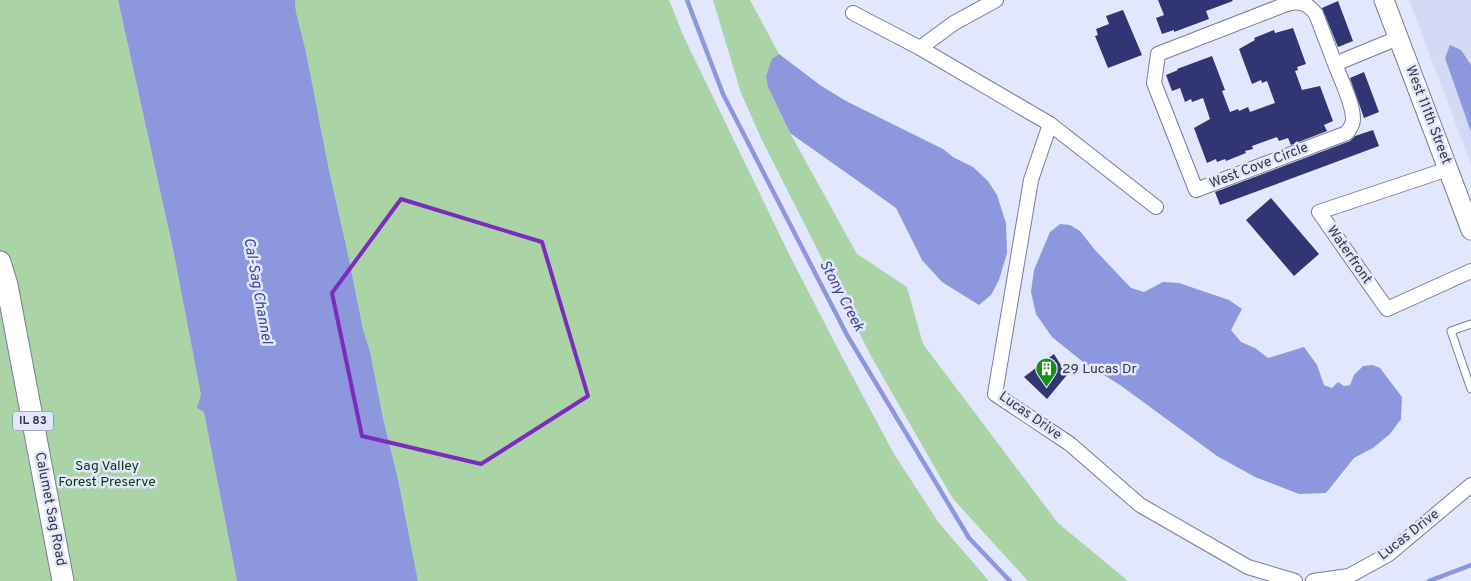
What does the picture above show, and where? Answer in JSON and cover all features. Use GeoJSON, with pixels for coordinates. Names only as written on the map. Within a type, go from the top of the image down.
{"type":"FeatureCollection","features":[{"type":"Feature","properties":{"kind":"main road","name":"West 111th Street"},"geometry":{"type":"LineString","coordinates":[[1384,0],[1471,230]]}},
{"type":"Feature","properties":{"kind":"main road","name":"Calumet Sag Road"},"geometry":{"type":"LineString","coordinates":[[0,262],[7,285],[63,581]]}},
{"type":"Feature","properties":{"kind":"street"},"geometry":{"type":"LineString","coordinates":[[920,48],[954,23],[996,0]]}},
{"type":"Feature","properties":{"kind":"street","name":"West Cove Circle"},"geometry":{"type":"LineString","coordinates":[[1298,2],[1312,8],[1316,14],[1335,64],[1352,110],[1352,127],[1346,133],[1196,190],[1154,83],[1158,54],[1284,5],[1298,2]]}},
{"type":"Feature","properties":{"kind":"street"},"geometry":{"type":"LineString","coordinates":[[853,13],[920,48],[1050,124],[1156,207]]}},
{"type":"Feature","properties":{"kind":"street"},"geometry":{"type":"LineString","coordinates":[[1335,64],[1398,38]]}},
{"type":"Feature","properties":{"kind":"street","name":"Lucas Drive"},"geometry":{"type":"LineString","coordinates":[[1050,124],[1031,180],[995,394],[1070,444],[1140,505],[1248,568],[1294,581]]}},
{"type":"Feature","properties":{"kind":"street","name":"Waterfront"},"geometry":{"type":"LineString","coordinates":[[1448,169],[1319,212],[1386,309],[1471,271]]}},
{"type":"Feature","properties":{"kind":"street","name":"Lucas Drive"},"geometry":{"type":"LineString","coordinates":[[1313,581],[1349,576],[1389,554],[1471,485]]}},
{"type":"Feature","properties":{"kind":"lane"},"geometry":{"type":"LineString","coordinates":[[1471,324],[1451,331],[1471,389]]}},
{"type":"Feature","properties":{"kind":"highlighted area"},"geometry":{"type":"Polygon","coordinates":[[[401,199],[542,242],[588,396],[481,464],[362,436],[332,293],[401,199]]]}},
{"type":"Feature","properties":{"kind":"shaded area"},"geometry":{"type":"Polygon","coordinates":[[[1409,0],[1471,0],[1471,164],[1409,0]]]}},
{"type":"Feature","properties":{"kind":"green space","name":"Sag Valley Forest Preserve"},"geometry":{"type":"Polygon","coordinates":[[[0,0],[118,0],[173,249],[237,581],[0,581],[0,0]]]}},
{"type":"Feature","properties":{"kind":"green space"},"geometry":{"type":"Polygon","coordinates":[[[295,0],[669,0],[683,35],[789,254],[894,454],[939,523],[989,581],[418,581],[398,479],[329,170],[295,0]]]}},
{"type":"Feature","properties":{"kind":"green space"},"geometry":{"type":"Polygon","coordinates":[[[713,0],[750,0],[779,54],[772,59],[768,87],[790,133],[857,254],[907,287],[923,344],[1058,523],[1128,581],[1028,581],[953,499],[872,358],[761,138],[741,93],[713,0]]]}},
{"type":"Feature","properties":{"kind":"water","name":"Cal-Sag Channel"},"geometry":{"type":"Polygon","coordinates":[[[118,0],[295,0],[329,170],[398,479],[418,581],[237,581],[204,412],[197,408],[201,395],[173,249],[118,0]]]}},
{"type":"Feature","properties":{"kind":"water"},"geometry":{"type":"Polygon","coordinates":[[[1450,45],[1461,50],[1471,65],[1471,132],[1445,58],[1450,45]]]}},
{"type":"Feature","properties":{"kind":"water"},"geometry":{"type":"Polygon","coordinates":[[[779,54],[820,85],[846,101],[943,149],[953,157],[973,167],[988,181],[997,195],[1006,223],[1007,253],[999,280],[991,295],[979,305],[942,282],[922,260],[896,208],[790,133],[768,87],[766,76],[772,59],[779,54]]]}},
{"type":"Feature","properties":{"kind":"water"},"geometry":{"type":"Polygon","coordinates":[[[1060,224],[1070,225],[1080,231],[1131,288],[1144,292],[1163,282],[1179,283],[1229,300],[1242,309],[1231,330],[1241,342],[1255,348],[1268,358],[1304,347],[1317,365],[1324,385],[1332,388],[1338,382],[1344,386],[1350,385],[1354,375],[1363,366],[1373,365],[1380,368],[1402,397],[1401,419],[1390,434],[1373,448],[1354,458],[1326,493],[1299,494],[1255,477],[1217,456],[1120,385],[1083,362],[1052,337],[1036,314],[1031,292],[1034,270],[1050,232],[1060,224]]]}},
{"type":"Feature","properties":{"kind":"building"},"geometry":{"type":"Polygon","coordinates":[[[1158,0],[1233,1],[1206,11],[1209,19],[1174,32],[1174,30],[1162,34],[1156,18],[1164,15],[1158,0]]]}},
{"type":"Feature","properties":{"kind":"building"},"geometry":{"type":"Polygon","coordinates":[[[1338,1],[1353,41],[1338,47],[1322,8],[1338,1]]]}},
{"type":"Feature","properties":{"kind":"building"},"geometry":{"type":"Polygon","coordinates":[[[1123,10],[1142,55],[1108,68],[1095,36],[1098,35],[1096,29],[1109,24],[1106,16],[1123,10]]]}},
{"type":"Feature","properties":{"kind":"building"},"geometry":{"type":"Polygon","coordinates":[[[1293,28],[1306,64],[1297,67],[1298,70],[1295,71],[1302,90],[1320,86],[1333,121],[1324,125],[1327,131],[1291,145],[1288,138],[1279,141],[1277,137],[1252,146],[1253,149],[1226,161],[1225,159],[1217,162],[1216,159],[1207,163],[1194,128],[1210,119],[1203,98],[1192,102],[1191,99],[1185,102],[1180,88],[1172,91],[1166,75],[1212,56],[1225,90],[1222,91],[1230,112],[1248,107],[1250,112],[1275,103],[1267,81],[1262,83],[1261,80],[1252,84],[1239,49],[1255,40],[1254,38],[1274,30],[1275,33],[1293,28]]]}},
{"type":"Feature","properties":{"kind":"building"},"geometry":{"type":"Polygon","coordinates":[[[1364,72],[1379,112],[1364,118],[1350,78],[1364,72]]]}},
{"type":"Feature","properties":{"kind":"building"},"geometry":{"type":"Polygon","coordinates":[[[1373,130],[1379,146],[1220,205],[1215,192],[1350,141],[1355,136],[1373,130]]]}},
{"type":"Feature","properties":{"kind":"building"},"geometry":{"type":"Polygon","coordinates":[[[1271,198],[1319,254],[1294,276],[1246,220],[1271,198]]]}},
{"type":"Feature","properties":{"kind":"building","name":"29 Lucas Dr"},"geometry":{"type":"Polygon","coordinates":[[[1054,354],[1067,375],[1047,399],[1024,377],[1054,354]]]}},
{"type":"Feature","properties":{"kind":"waterway","name":"Stony Creek"},"geometry":{"type":"LineString","coordinates":[[687,0],[723,94],[847,335],[969,538],[1010,581]]}},
{"type":"Feature","properties":{"kind":"waterway"},"geometry":{"type":"LineString","coordinates":[[1429,581],[1471,565]]}},
{"type":"Feature","properties":{"kind":"place","name":"29 Lucas Dr"},"geometry":{"type":"Point","coordinates":[1046,388]}}]}
